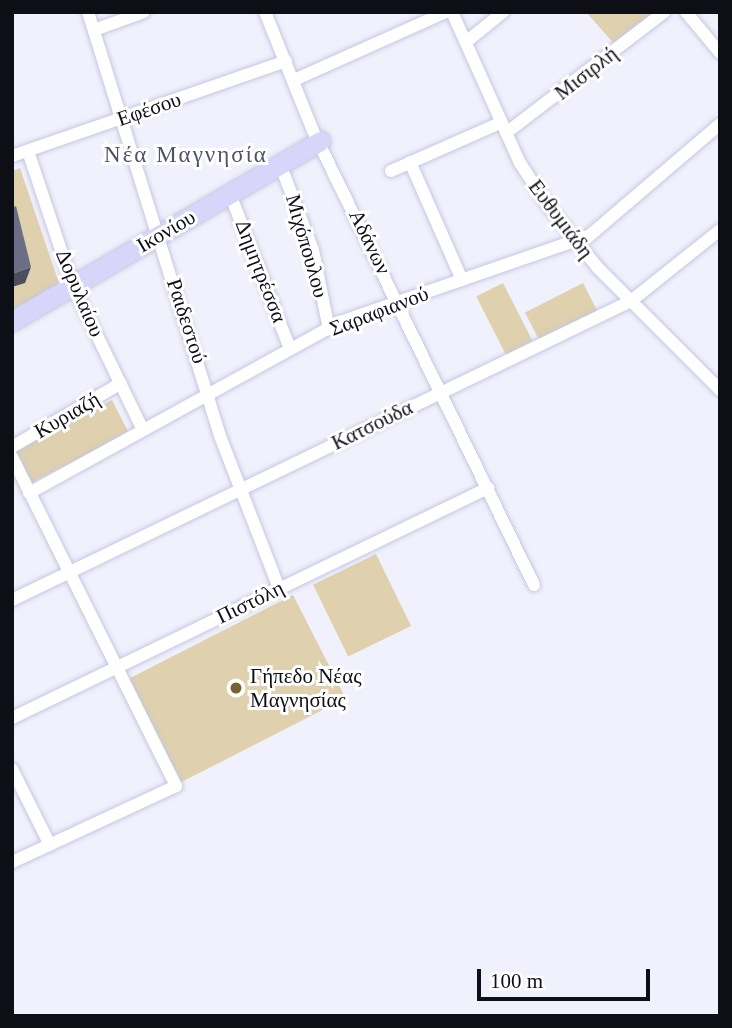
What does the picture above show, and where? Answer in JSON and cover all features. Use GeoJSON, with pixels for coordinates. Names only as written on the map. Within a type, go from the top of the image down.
{"type":"FeatureCollection","features":[{"type":"Feature","properties":{"kind":"street","name":"Ραιδεστού"},"geometry":{"type":"LineString","coordinates":[[88,12],[124,118],[238,490],[279,588]]}},
{"type":"Feature","properties":{"kind":"street"},"geometry":{"type":"LineString","coordinates":[[94,30],[144,12]]}},
{"type":"Feature","properties":{"kind":"street","name":"Αδάνων"},"geometry":{"type":"LineString","coordinates":[[265,12],[320,141],[443,390],[534,585]]}},
{"type":"Feature","properties":{"kind":"street"},"geometry":{"type":"LineString","coordinates":[[293,80],[446,12]]}},
{"type":"Feature","properties":{"kind":"street","name":"Ευθυμιάδη"},"geometry":{"type":"LineString","coordinates":[[452,12],[504,127],[574,242],[720,390]]}},
{"type":"Feature","properties":{"kind":"street"},"geometry":{"type":"LineString","coordinates":[[466,41],[503,12]]}},
{"type":"Feature","properties":{"kind":"street","name":"Μισιρλή"},"geometry":{"type":"LineString","coordinates":[[391,171],[504,127],[664,12]]}},
{"type":"Feature","properties":{"kind":"street"},"geometry":{"type":"LineString","coordinates":[[686,12],[720,54]]}},
{"type":"Feature","properties":{"kind":"street","name":"Εφέσου"},"geometry":{"type":"LineString","coordinates":[[12,156],[286,61]]}},
{"type":"Feature","properties":{"kind":"street","name":"Σαραφιανού"},"geometry":{"type":"LineString","coordinates":[[29,493],[329,329],[400,301],[574,242],[720,124]]}},
{"type":"Feature","properties":{"kind":"street","name":"Ικονίου"},"geometry":{"type":"LineString","coordinates":[[12,321],[320,141]]}},
{"type":"Feature","properties":{"kind":"street","name":"Δορυλαίου"},"geometry":{"type":"LineString","coordinates":[[28,151],[73,286],[143,430]]}},
{"type":"Feature","properties":{"kind":"street"},"geometry":{"type":"LineString","coordinates":[[410,162],[462,280]]}},
{"type":"Feature","properties":{"kind":"street","name":"Μιχόπουλου"},"geometry":{"type":"LineString","coordinates":[[280,164],[313,250],[329,329]]}},
{"type":"Feature","properties":{"kind":"street","name":"Δημητρέσσα"},"geometry":{"type":"LineString","coordinates":[[230,194],[290,349]]}},
{"type":"Feature","properties":{"kind":"street","name":"Κατσούδα"},"geometry":{"type":"LineString","coordinates":[[12,600],[631,301],[720,230]]}},
{"type":"Feature","properties":{"kind":"street","name":"Κυριαζή"},"geometry":{"type":"LineString","coordinates":[[12,447],[121,383]]}},
{"type":"Feature","properties":{"kind":"street"},"geometry":{"type":"LineString","coordinates":[[12,457],[67,573],[176,786],[12,862]]}},
{"type":"Feature","properties":{"kind":"street","name":"Πιστόλη"},"geometry":{"type":"LineString","coordinates":[[12,718],[488,488]]}},
{"type":"Feature","properties":{"kind":"street"},"geometry":{"type":"LineString","coordinates":[[12,769],[50,845]]}},
{"type":"Feature","properties":{"kind":"shaded area"},"geometry":{"type":"Polygon","coordinates":[[[586,12],[662,12],[617,47],[586,12]]]}},
{"type":"Feature","properties":{"kind":"shaded area"},"geometry":{"type":"Polygon","coordinates":[[[20,168],[61,289],[12,316],[12,171],[20,168]]]}},
{"type":"Feature","properties":{"kind":"shaded area"},"geometry":{"type":"Polygon","coordinates":[[[503,283],[533,341],[506,355],[476,297],[503,283]]]}},
{"type":"Feature","properties":{"kind":"shaded area"},"geometry":{"type":"Polygon","coordinates":[[[583,283],[597,311],[539,340],[525,313],[583,283]]]}},
{"type":"Feature","properties":{"kind":"shaded area"},"geometry":{"type":"Polygon","coordinates":[[[112,400],[129,433],[31,483],[14,450],[112,400]]]}},
{"type":"Feature","properties":{"kind":"shaded area"},"geometry":{"type":"Polygon","coordinates":[[[376,554],[411,626],[348,657],[313,585],[376,554]]]}},
{"type":"Feature","properties":{"kind":"shaded area","name":"Γήπεδο Νέας Μαγνησίας"},"geometry":{"type":"Polygon","coordinates":[[[293,595],[346,698],[181,782],[128,679],[293,595]]]}},
{"type":"Feature","properties":{"kind":"building"},"geometry":{"type":"Polygon","coordinates":[[[16,206],[31,267],[12,274],[12,208],[16,206]]]}},
{"type":"Feature","properties":{"kind":"place","name":"Γήπεδο Νέας Μαγνησίας"},"geometry":{"type":"Point","coordinates":[236,688]}},
{"type":"Feature","properties":{"kind":"district","name":"Νέα Μαγνησία"},"geometry":{"type":"Point","coordinates":[186,155]}}]}
